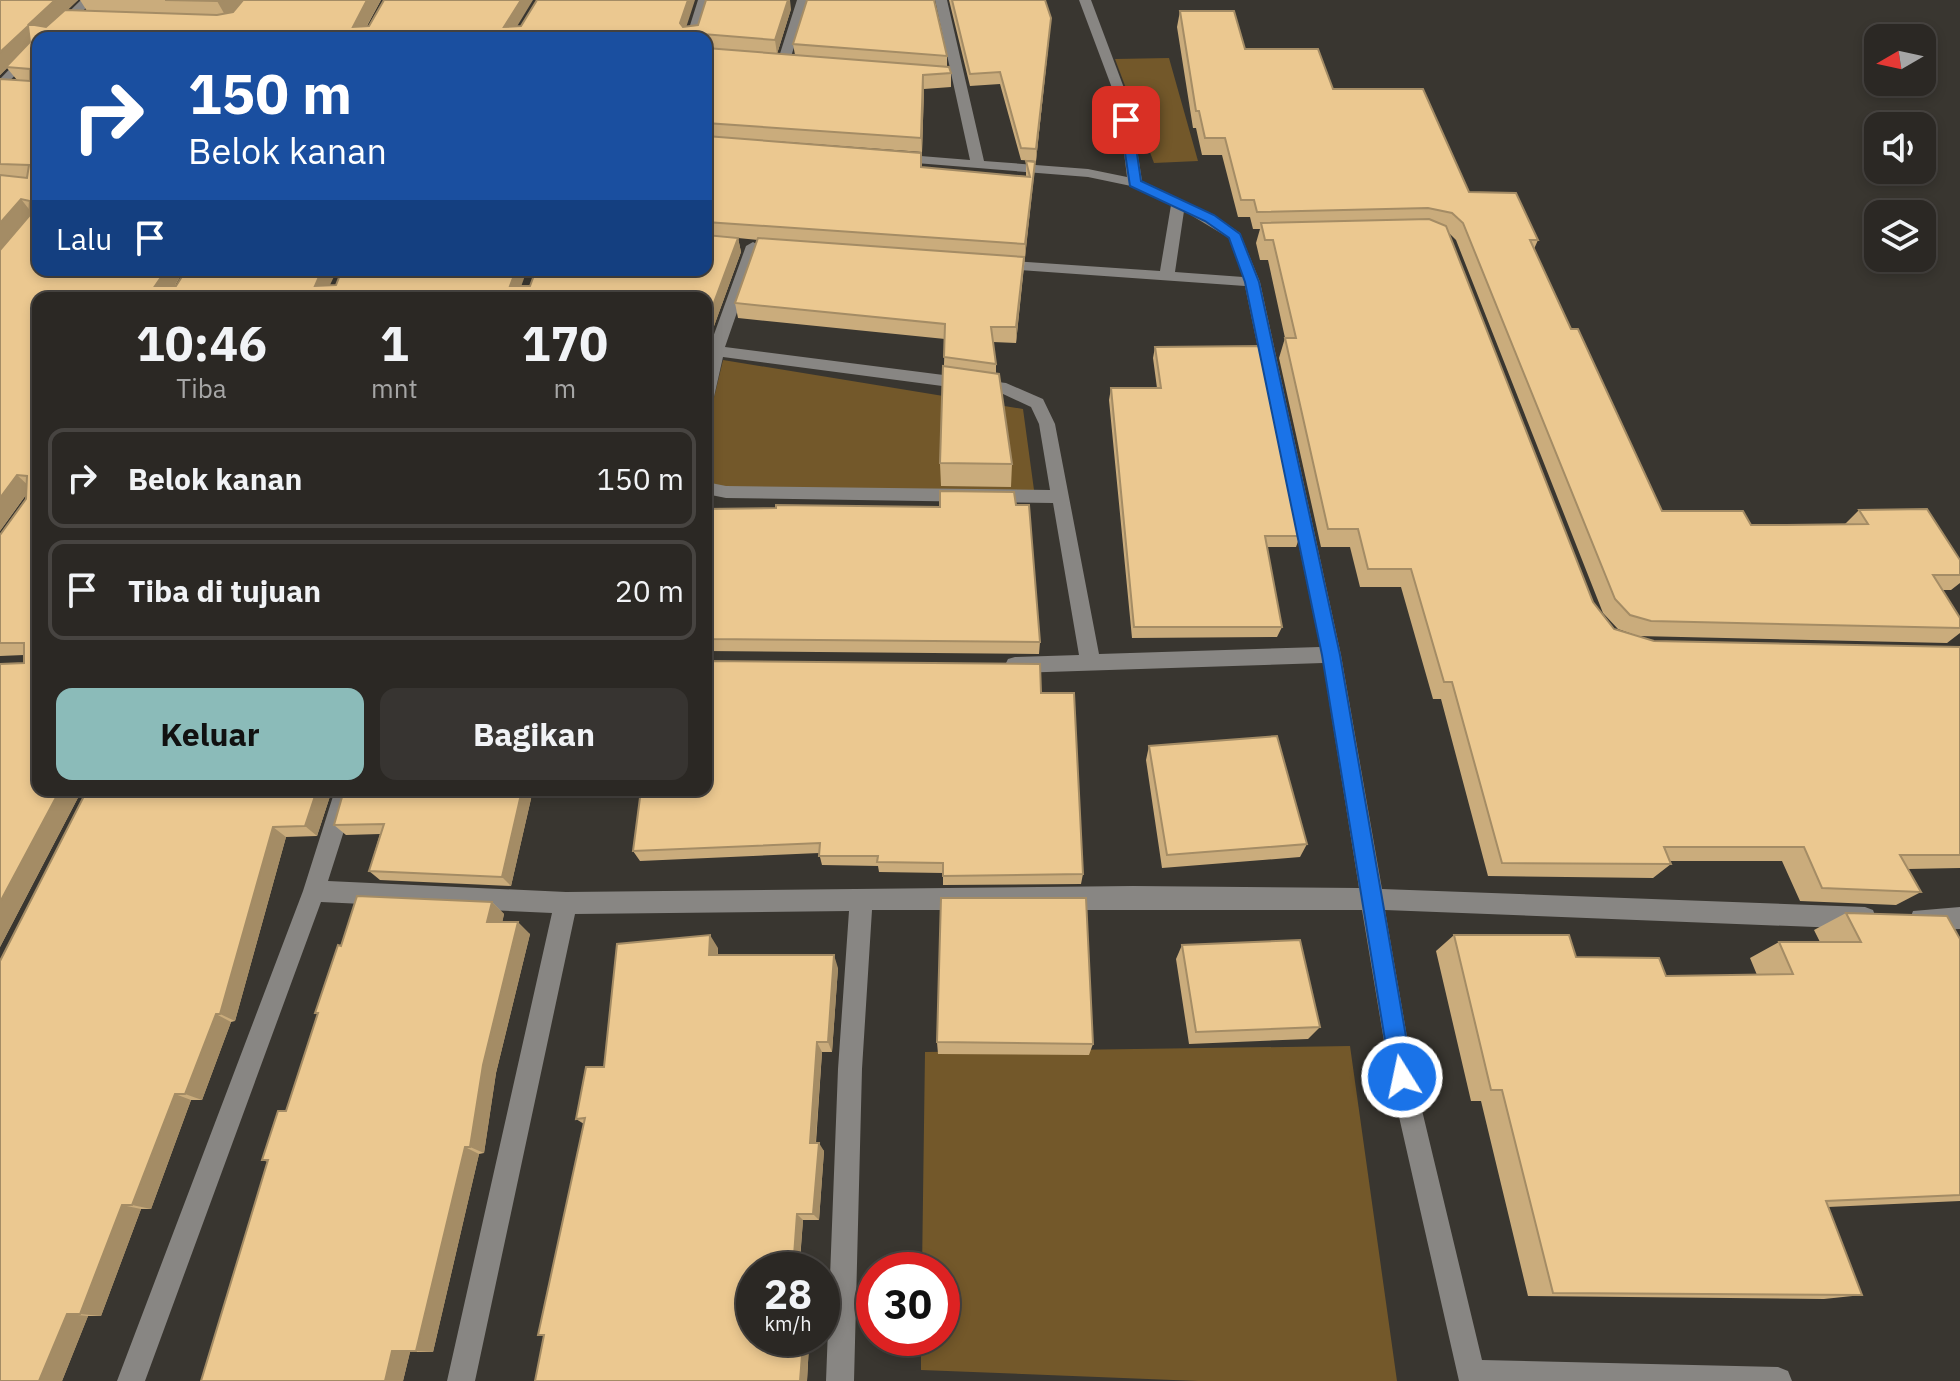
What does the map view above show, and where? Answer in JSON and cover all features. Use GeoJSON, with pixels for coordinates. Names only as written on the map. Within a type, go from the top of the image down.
{"type":"FeatureCollection","features":[{"type":"Feature","properties":{"kind":"street"},"geometry":{"type":"LineString","coordinates":[[55,32],[88,0]]}},
{"type":"Feature","properties":{"kind":"street"},"geometry":{"type":"LineString","coordinates":[[694,32],[704,0]]}},
{"type":"Feature","properties":{"kind":"street"},"geometry":{"type":"LineString","coordinates":[[767,61],[789,63],[803,0]]}},
{"type":"Feature","properties":{"kind":"street"},"geometry":{"type":"LineString","coordinates":[[941,0],[978,164]]}},
{"type":"Feature","properties":{"kind":"street"},"geometry":{"type":"LineString","coordinates":[[1085,0],[1124,104],[1135,183]]}},
{"type":"Feature","properties":{"kind":"street"},"geometry":{"type":"LineString","coordinates":[[71,17],[87,17]]}},
{"type":"Feature","properties":{"kind":"street"},"geometry":{"type":"LineString","coordinates":[[0,86],[32,53]]}},
{"type":"Feature","properties":{"kind":"street"},"geometry":{"type":"LineString","coordinates":[[941,75],[956,75]]}},
{"type":"Feature","properties":{"kind":"street"},"geometry":{"type":"LineString","coordinates":[[0,86],[15,89]]}},
{"type":"Feature","properties":{"kind":"street"},"geometry":{"type":"LineString","coordinates":[[887,157],[1088,173],[1135,183],[1209,218],[1235,236],[1260,237]]}},
{"type":"Feature","properties":{"kind":"street"},"geometry":{"type":"LineString","coordinates":[[1167,277],[1178,203]]}},
{"type":"Feature","properties":{"kind":"street"},"geometry":{"type":"LineString","coordinates":[[1235,236],[1252,282],[1331,655],[1402,1077],[1472,1378],[1778,1381]]}},
{"type":"Feature","properties":{"kind":"street"},"geometry":{"type":"LineString","coordinates":[[712,369],[753,246]]}},
{"type":"Feature","properties":{"kind":"street"},"geometry":{"type":"LineString","coordinates":[[981,264],[1252,282]]}},
{"type":"Feature","properties":{"kind":"street"},"geometry":{"type":"LineString","coordinates":[[716,351],[1006,389],[1037,403],[1047,424],[1091,665]]}},
{"type":"Feature","properties":{"kind":"street"},"geometry":{"type":"LineString","coordinates":[[712,489],[726,492],[1059,497]]}},
{"type":"Feature","properties":{"kind":"street"},"geometry":{"type":"LineString","coordinates":[[998,665],[1091,665],[1331,655]]}},
{"type":"Feature","properties":{"kind":"street"},"geometry":{"type":"LineString","coordinates":[[131,1381],[314,891],[344,796]]}},
{"type":"Feature","properties":{"kind":"street"},"geometry":{"type":"LineString","coordinates":[[314,891],[566,903],[861,899],[1371,899],[1897,919],[1960,918]]}},
{"type":"Feature","properties":{"kind":"street"},"geometry":{"type":"LineString","coordinates":[[840,1381],[850,1069],[861,899]]}},
{"type":"Feature","properties":{"kind":"street"},"geometry":{"type":"LineString","coordinates":[[461,1381],[566,903]]}},
{"type":"Feature","properties":{"kind":"shaded area"},"geometry":{"type":"Polygon","coordinates":[[[1169,58],[1198,161],[1154,163],[1115,59],[1169,58]]]}},
{"type":"Feature","properties":{"kind":"shaded area"},"geometry":{"type":"Polygon","coordinates":[[[723,360],[1023,409],[1034,490],[713,490],[712,406],[723,360]]]}},
{"type":"Feature","properties":{"kind":"shaded area"},"geometry":{"type":"Polygon","coordinates":[[[1350,1046],[1397,1381],[1198,1381],[921,1370],[921,1356],[960,1356],[960,1252],[922,1252],[925,1052],[1350,1046]]]}},
{"type":"Feature","properties":{"kind":"building"},"geometry":{"type":"Polygon","coordinates":[[[0,0],[55,0],[29,24],[46,27],[65,10],[217,15],[233,12],[243,0],[367,0],[353,27],[369,26],[384,0],[521,0],[504,27],[521,26],[537,0],[688,0],[680,23],[683,27],[698,25],[706,0],[788,0],[775,40],[712,35],[712,32],[32,32],[32,276],[162,276],[155,286],[176,286],[182,276],[319,276],[315,286],[336,285],[340,276],[514,276],[510,286],[530,286],[534,276],[712,276],[712,236],[738,238],[712,308],[712,292],[32,292],[32,796],[57,796],[0,902],[0,664],[24,663],[24,643],[0,643],[0,535],[26,499],[27,476],[17,475],[0,498],[0,250],[29,216],[30,201],[21,199],[0,223],[0,175],[27,178],[29,165],[0,164],[0,79],[30,81],[30,69],[6,67],[30,42],[28,26],[0,52],[0,0]]]}},
{"type":"Feature","properties":{"kind":"building"},"geometry":{"type":"Polygon","coordinates":[[[807,0],[934,0],[947,56],[793,44],[807,0]]]}},
{"type":"Feature","properties":{"kind":"building"},"geometry":{"type":"Polygon","coordinates":[[[952,0],[1045,0],[1051,18],[1036,149],[1021,148],[1000,72],[970,74],[952,0]]]}},
{"type":"Feature","properties":{"kind":"building"},"geometry":{"type":"Polygon","coordinates":[[[1180,11],[1234,11],[1245,49],[1318,49],[1333,89],[1423,89],[1469,192],[1516,193],[1538,240],[1530,240],[1571,329],[1578,329],[1662,511],[1743,511],[1751,525],[1786,525],[1868,524],[1859,510],[1927,509],[1960,560],[1960,575],[1933,575],[1960,618],[1960,628],[1651,621],[1630,615],[1615,599],[1463,223],[1452,213],[1428,208],[1257,212],[1254,200],[1241,200],[1225,138],[1205,138],[1199,111],[1196,111],[1180,11]]]}},
{"type":"Feature","properties":{"kind":"building"},"geometry":{"type":"Polygon","coordinates":[[[712,48],[949,67],[951,73],[923,75],[921,138],[712,123],[712,48]]]}},
{"type":"Feature","properties":{"kind":"building"},"geometry":{"type":"Polygon","coordinates":[[[712,136],[921,153],[921,167],[1030,177],[1026,161],[1035,162],[1025,244],[712,222],[712,136]]]}},
{"type":"Feature","properties":{"kind":"building"},"geometry":{"type":"Polygon","coordinates":[[[1429,219],[1446,226],[1593,602],[1614,629],[1654,641],[1960,647],[1960,855],[1900,855],[1921,892],[1822,888],[1804,847],[1664,847],[1671,864],[1502,863],[1452,682],[1444,682],[1411,569],[1368,569],[1358,529],[1328,529],[1285,338],[1296,338],[1273,240],[1265,240],[1261,223],[1429,219]]]}},
{"type":"Feature","properties":{"kind":"building"},"geometry":{"type":"Polygon","coordinates":[[[758,238],[1024,257],[1016,327],[991,327],[996,364],[944,357],[945,324],[735,303],[758,238]]]}},
{"type":"Feature","properties":{"kind":"building"},"geometry":{"type":"Polygon","coordinates":[[[1260,346],[1300,536],[1265,536],[1282,627],[1134,627],[1111,388],[1161,388],[1155,347],[1260,346]]]}},
{"type":"Feature","properties":{"kind":"building"},"geometry":{"type":"Polygon","coordinates":[[[943,366],[999,374],[1012,464],[940,463],[943,366]]]}},
{"type":"Feature","properties":{"kind":"building"},"geometry":{"type":"Polygon","coordinates":[[[940,491],[1014,492],[1016,505],[1029,505],[1040,642],[712,639],[712,509],[776,508],[776,505],[940,507],[940,491]]]}},
{"type":"Feature","properties":{"kind":"building"},"geometry":{"type":"Polygon","coordinates":[[[712,661],[1040,664],[1041,693],[1074,693],[1083,874],[943,876],[943,863],[877,862],[878,856],[819,856],[820,843],[633,851],[640,796],[712,796],[712,661]]]}},
{"type":"Feature","properties":{"kind":"building"},"geometry":{"type":"Polygon","coordinates":[[[1277,736],[1307,844],[1167,855],[1149,746],[1277,736]]]}},
{"type":"Feature","properties":{"kind":"building"},"geometry":{"type":"Polygon","coordinates":[[[84,796],[315,796],[305,826],[273,827],[220,1014],[216,1014],[185,1094],[175,1094],[132,1205],[122,1205],[80,1314],[67,1314],[39,1381],[0,1381],[0,961],[84,796]]]}},
{"type":"Feature","properties":{"kind":"building"},"geometry":{"type":"Polygon","coordinates":[[[342,796],[521,796],[502,877],[369,871],[384,824],[334,825],[342,796]]]}},
{"type":"Feature","properties":{"kind":"building"},"geometry":{"type":"Polygon","coordinates":[[[357,896],[492,902],[487,922],[518,922],[483,1065],[470,1147],[465,1147],[416,1351],[392,1351],[385,1381],[201,1381],[268,1160],[262,1160],[278,1111],[286,1111],[318,1013],[315,1013],[357,896]]]}},
{"type":"Feature","properties":{"kind":"building"},"geometry":{"type":"Polygon","coordinates":[[[941,898],[1086,898],[1093,1044],[937,1042],[941,898]]]}},
{"type":"Feature","properties":{"kind":"building"},"geometry":{"type":"Polygon","coordinates":[[[1846,913],[1947,916],[1960,939],[1960,1195],[1826,1201],[1862,1295],[1553,1293],[1502,1090],[1491,1090],[1454,935],[1569,935],[1576,957],[1659,958],[1666,976],[1793,974],[1779,942],[1861,942],[1846,913]]]}},
{"type":"Feature","properties":{"kind":"building"},"geometry":{"type":"Polygon","coordinates":[[[710,935],[709,955],[834,955],[828,1042],[817,1042],[810,1143],[819,1143],[813,1214],[797,1214],[794,1252],[736,1252],[736,1356],[802,1356],[800,1381],[535,1381],[544,1335],[538,1335],[585,1118],[576,1119],[586,1067],[604,1067],[617,944],[710,935]]]}},
{"type":"Feature","properties":{"kind":"building"},"geometry":{"type":"Polygon","coordinates":[[[1300,940],[1320,1027],[1196,1032],[1182,945],[1300,940]]]}},
{"type":"Feature","properties":{"kind":"route"},"geometry":{"type":"LineString","coordinates":[[1126,120],[1135,183],[1209,218],[1235,236],[1252,282],[1331,655],[1402,1077]]}}]}
